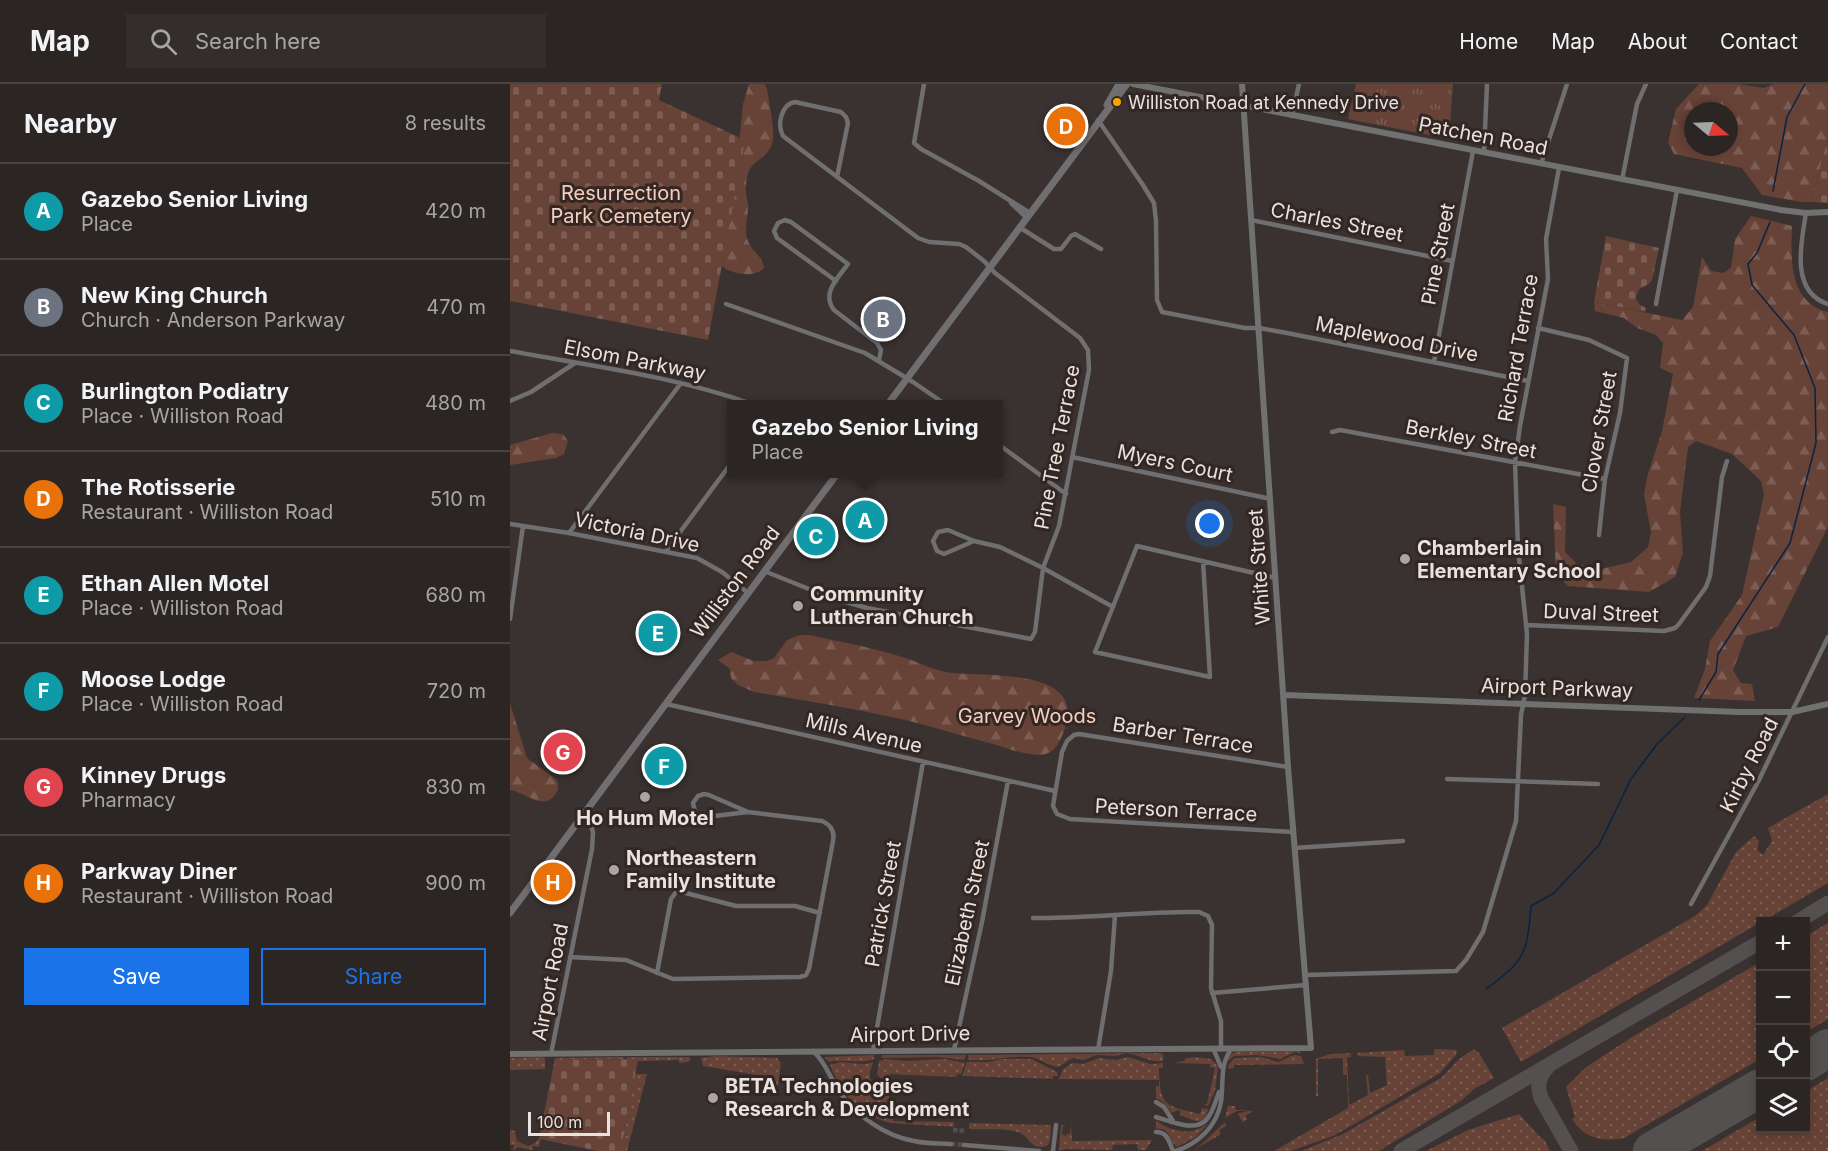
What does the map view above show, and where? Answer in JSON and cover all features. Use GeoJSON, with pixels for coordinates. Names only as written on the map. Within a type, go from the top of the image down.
{"type":"FeatureCollection","features":[{"type":"Feature","properties":{"kind":"main road"},"geometry":{"type":"LineString","coordinates":[[1098,120],[1119,84]]}},
{"type":"Feature","properties":{"kind":"main road"},"geometry":{"type":"LineString","coordinates":[[892,400],[1127,84]]}},
{"type":"Feature","properties":{"kind":"main road","name":"Patchen Road"},"geometry":{"type":"LineString","coordinates":[[1133,84],[1622,180],[1806,213],[1828,212]]}},
{"type":"Feature","properties":{"kind":"main road","name":"White Street"},"geometry":{"type":"LineString","coordinates":[[1242,84],[1288,767],[1311,1048]]}},
{"type":"Feature","properties":{"kind":"main road","name":"Williston Road"},"geometry":{"type":"LineString","coordinates":[[510,913],[834,478]]}},
{"type":"Feature","properties":{"kind":"main road","name":"Airport Parkway"},"geometry":{"type":"LineString","coordinates":[[1284,695],[1738,712],[1792,712],[1828,704]]}},
{"type":"Feature","properties":{"kind":"main road","name":"Airport Drive"},"geometry":{"type":"LineString","coordinates":[[510,1054],[1311,1048]]}},
{"type":"Feature","properties":{"kind":"street"},"geometry":{"type":"LineString","coordinates":[[924,84],[914,143],[979,181],[1028,215]]}},
{"type":"Feature","properties":{"kind":"street"},"geometry":{"type":"LineString","coordinates":[[1292,116],[1299,84]]}},
{"type":"Feature","properties":{"kind":"street"},"geometry":{"type":"LineString","coordinates":[[1484,153],[1487,84]]}},
{"type":"Feature","properties":{"kind":"street"},"geometry":{"type":"LineString","coordinates":[[1541,164],[1567,84]]}},
{"type":"Feature","properties":{"kind":"street"},"geometry":{"type":"LineString","coordinates":[[1622,180],[1637,104],[1646,84]]}},
{"type":"Feature","properties":{"kind":"street"},"geometry":{"type":"LineString","coordinates":[[837,177],[848,123],[845,115],[796,102],[787,104],[781,126],[782,135],[837,177],[918,238],[929,242],[959,244],[990,268]]}},
{"type":"Feature","properties":{"kind":"street","name":"Maplewood Drive"},"geometry":{"type":"LineString","coordinates":[[1098,120],[1154,203],[1157,300],[1160,309],[1167,314],[1245,328],[1259,328],[1528,381]]}},
{"type":"Feature","properties":{"kind":"street","name":"Pine Street"},"geometry":{"type":"LineString","coordinates":[[1434,362],[1473,152]]}},
{"type":"Feature","properties":{"kind":"street","name":"Richard Terrace"},"geometry":{"type":"LineString","coordinates":[[1305,975],[1448,972],[1460,969],[1478,941],[1487,921],[1514,830],[1525,696],[1526,625],[1518,548],[1515,462],[1548,279],[1546,239],[1559,168]]}},
{"type":"Feature","properties":{"kind":"street"},"geometry":{"type":"LineString","coordinates":[[1656,304],[1677,190]]}},
{"type":"Feature","properties":{"kind":"street"},"geometry":{"type":"LineString","coordinates":[[1806,213],[1801,243],[1802,274],[1810,293],[1828,304]]}},
{"type":"Feature","properties":{"kind":"street"},"geometry":{"type":"LineString","coordinates":[[836,281],[777,238],[774,231],[777,224],[782,220],[792,222],[848,264],[829,293],[830,304],[834,310],[877,343],[881,350],[879,360]]}},
{"type":"Feature","properties":{"kind":"street","name":"Charles Street"},"geometry":{"type":"LineString","coordinates":[[1251,220],[1452,261]]}},
{"type":"Feature","properties":{"kind":"street"},"geometry":{"type":"LineString","coordinates":[[1020,227],[1054,249],[1061,249],[1071,236],[1076,234],[1101,249]]}},
{"type":"Feature","properties":{"kind":"street","name":"Pine Tree Terrace"},"geometry":{"type":"LineString","coordinates":[[764,572],[830,597],[867,608],[1028,639],[1034,635],[1043,568],[1057,536],[1089,370],[1088,350],[1077,335],[990,268]]}},
{"type":"Feature","properties":{"kind":"street"},"geometry":{"type":"LineString","coordinates":[[726,304],[879,360],[938,400]]}},
{"type":"Feature","properties":{"kind":"street","name":"Clover Street"},"geometry":{"type":"LineString","coordinates":[[1538,328],[1589,340],[1628,358],[1620,413],[1605,479],[1599,535]]}},
{"type":"Feature","properties":{"kind":"street","name":"Elsom Parkway"},"geometry":{"type":"LineString","coordinates":[[510,351],[681,383],[715,391],[739,400]]}},
{"type":"Feature","properties":{"kind":"street"},"geometry":{"type":"LineString","coordinates":[[510,401],[531,392],[575,363]]}},
{"type":"Feature","properties":{"kind":"street"},"geometry":{"type":"LineString","coordinates":[[569,533],[681,383]]}},
{"type":"Feature","properties":{"kind":"street","name":"Berkley Street"},"geometry":{"type":"LineString","coordinates":[[1332,432],[1340,429],[1605,479]]}},
{"type":"Feature","properties":{"kind":"street"},"geometry":{"type":"LineString","coordinates":[[1003,447],[1065,494]]}},
{"type":"Feature","properties":{"kind":"street","name":"Myers Court"},"geometry":{"type":"LineString","coordinates":[[1072,457],[1271,499]]}},
{"type":"Feature","properties":{"kind":"street","name":"Duval Street"},"geometry":{"type":"LineString","coordinates":[[1526,625],[1664,631],[1675,628],[1706,587],[1710,576],[1722,477],[1727,461]]}},
{"type":"Feature","properties":{"kind":"street"},"geometry":{"type":"LineString","coordinates":[[666,551],[727,469]]}},
{"type":"Feature","properties":{"kind":"street","name":"Victoria Drive"},"geometry":{"type":"LineString","coordinates":[[510,524],[697,558],[709,563],[748,593]]}},
{"type":"Feature","properties":{"kind":"street"},"geometry":{"type":"LineString","coordinates":[[510,619],[523,526]]}},
{"type":"Feature","properties":{"kind":"street"},"geometry":{"type":"LineString","coordinates":[[974,541],[950,554],[937,551],[933,541],[938,532],[946,530],[974,541],[1000,547],[1113,607]]}},
{"type":"Feature","properties":{"kind":"street"},"geometry":{"type":"LineString","coordinates":[[1203,561],[1210,677],[1095,652],[1137,546],[1203,561],[1276,578]]}},
{"type":"Feature","properties":{"kind":"street","name":"Kirby Road"},"geometry":{"type":"LineString","coordinates":[[1691,904],[1758,782],[1828,637]]}},
{"type":"Feature","properties":{"kind":"street","name":"Mills Avenue"},"geometry":{"type":"LineString","coordinates":[[666,704],[1055,791]]}},
{"type":"Feature","properties":{"kind":"street","name":"Barber Terrace"},"geometry":{"type":"LineString","coordinates":[[1055,791],[1062,752],[1067,741],[1074,735],[1086,734],[1288,767]]}},
{"type":"Feature","properties":{"kind":"street","name":"Patrick Street"},"geometry":{"type":"LineString","coordinates":[[873,1051],[923,762]]}},
{"type":"Feature","properties":{"kind":"street"},"geometry":{"type":"LineString","coordinates":[[1447,780],[1598,784]]}},
{"type":"Feature","properties":{"kind":"street","name":"Elizabeth Street"},"geometry":{"type":"LineString","coordinates":[[954,1050],[982,922],[1008,781]]}},
{"type":"Feature","properties":{"kind":"street","name":"Peterson Terrace"},"geometry":{"type":"LineString","coordinates":[[1055,791],[1053,806],[1057,814],[1070,819],[1293,832]]}},
{"type":"Feature","properties":{"kind":"street"},"geometry":{"type":"LineString","coordinates":[[570,957],[626,960],[669,978],[679,979],[802,976],[809,969],[834,838],[830,826],[819,820],[748,812],[703,817],[695,812],[693,803],[698,796],[706,794],[748,812]]}},
{"type":"Feature","properties":{"kind":"street","name":"Airport Road"},"geometry":{"type":"LineString","coordinates":[[551,1054],[592,849],[593,832],[586,812]]}},
{"type":"Feature","properties":{"kind":"street"},"geometry":{"type":"LineString","coordinates":[[1294,848],[1402,841]]}},
{"type":"Feature","properties":{"kind":"street"},"geometry":{"type":"LineString","coordinates":[[657,973],[671,898],[676,892],[736,906],[795,906],[820,913]]}},
{"type":"Feature","properties":{"kind":"street"},"geometry":{"type":"LineString","coordinates":[[1033,918],[1085,918],[1175,912],[1199,912],[1206,915],[1212,925],[1212,993],[1221,1021],[1221,1048]]}},
{"type":"Feature","properties":{"kind":"street"},"geometry":{"type":"LineString","coordinates":[[1098,1050],[1111,971],[1115,915]]}},
{"type":"Feature","properties":{"kind":"street"},"geometry":{"type":"LineString","coordinates":[[1212,993],[1306,985]]}},
{"type":"Feature","properties":{"kind":"street"},"geometry":{"type":"LineString","coordinates":[[1213,1048],[1222,1072]]}},
{"type":"Feature","properties":{"kind":"street"},"geometry":{"type":"LineString","coordinates":[[1156,1132],[1167,1136],[1175,1151],[1190,1145],[1206,1133],[1218,1111],[1225,1058],[1233,1048]]}},
{"type":"Feature","properties":{"kind":"street"},"geometry":{"type":"LineString","coordinates":[[814,1052],[824,1061],[844,1099],[875,1125],[913,1141],[951,1144]]}},
{"type":"Feature","properties":{"kind":"street"},"geometry":{"type":"LineString","coordinates":[[1156,1117],[1192,1126],[1203,1123],[1221,1087]]}},
{"type":"Feature","properties":{"kind":"street"},"geometry":{"type":"LineString","coordinates":[[1156,1102],[1164,1107],[1173,1122]]}},
{"type":"Feature","properties":{"kind":"street"},"geometry":{"type":"LineString","coordinates":[[1053,1151],[1056,1125]]}},
{"type":"Feature","properties":{"kind":"street"},"geometry":{"type":"LineString","coordinates":[[964,1145],[1039,1151]]}},
{"type":"Feature","properties":{"kind":"green space","name":"Resurrection Park Cemetery"},"geometry":{"type":"Polygon","coordinates":[[[510,84],[662,84],[659,100],[745,140],[708,340],[510,301],[510,84]]]}},
{"type":"Feature","properties":{"kind":"green space"},"geometry":{"type":"Polygon","coordinates":[[[749,84],[765,84],[771,109],[773,139],[769,150],[750,169],[746,188],[747,236],[750,245],[762,260],[764,268],[754,273],[741,274],[720,264],[743,104],[749,84]]]}},
{"type":"Feature","properties":{"kind":"green space"},"geometry":{"type":"Polygon","coordinates":[[[1356,84],[1453,84],[1449,139],[1348,119],[1356,84]]]}},
{"type":"Feature","properties":{"kind":"green space"},"geometry":{"type":"Polygon","coordinates":[[[1699,84],[1739,84],[1764,88],[1773,84],[1828,84],[1828,138],[1811,202],[1762,195],[1742,168],[1674,154],[1668,142],[1676,109],[1699,84]]]}},
{"type":"Feature","properties":{"kind":"green space"},"geometry":{"type":"Polygon","coordinates":[[[1828,138],[1828,203],[1811,202],[1828,138]]]}},
{"type":"Feature","properties":{"kind":"green space"},"geometry":{"type":"Polygon","coordinates":[[[1751,216],[1792,226],[1792,265],[1799,289],[1805,299],[1815,307],[1828,312],[1828,527],[1778,627],[1746,636],[1733,670],[1741,683],[1752,684],[1755,701],[1694,698],[1705,669],[1710,641],[1742,595],[1764,495],[1761,481],[1732,454],[1696,441],[1688,447],[1680,512],[1683,553],[1675,577],[1649,592],[1568,586],[1556,574],[1553,504],[1566,507],[1565,552],[1577,564],[1601,569],[1631,562],[1648,547],[1651,533],[1644,494],[1662,431],[1673,374],[1660,368],[1663,343],[1656,335],[1637,328],[1624,318],[1595,311],[1594,302],[1682,320],[1693,307],[1702,257],[1711,271],[1723,273],[1731,268],[1735,239],[1751,216]]]}},
{"type":"Feature","properties":{"kind":"green space"},"geometry":{"type":"Polygon","coordinates":[[[1606,236],[1659,248],[1652,280],[1637,294],[1636,299],[1646,308],[1645,312],[1594,302],[1606,236]]]}},
{"type":"Feature","properties":{"kind":"green space"},"geometry":{"type":"Polygon","coordinates":[[[552,433],[563,434],[568,441],[564,454],[556,458],[510,465],[510,445],[552,433]]]}},
{"type":"Feature","properties":{"kind":"green space","name":"Garvey Woods"},"geometry":{"type":"Polygon","coordinates":[[[800,635],[810,635],[877,650],[946,672],[1005,676],[1028,679],[1047,685],[1061,695],[1068,710],[1064,731],[1058,745],[1050,752],[1041,755],[1027,754],[896,718],[754,692],[738,685],[731,678],[730,669],[718,660],[731,652],[754,661],[767,661],[774,658],[787,640],[800,635]]]}},
{"type":"Feature","properties":{"kind":"green space"},"geometry":{"type":"Polygon","coordinates":[[[510,703],[527,758],[557,780],[557,792],[547,801],[537,801],[510,790],[510,703]]]}},
{"type":"Feature","properties":{"kind":"green space"},"geometry":{"type":"Polygon","coordinates":[[[1828,794],[1828,883],[1770,917],[1756,917],[1756,925],[1521,1062],[1502,1028],[1695,916],[1707,905],[1736,852],[1754,836],[1759,841],[1757,850],[1763,855],[1772,841],[1768,828],[1828,794]]]}},
{"type":"Feature","properties":{"kind":"green space"},"geometry":{"type":"Polygon","coordinates":[[[1828,923],[1828,962],[1826,964],[1828,966],[1828,1019],[1810,1030],[1810,971],[1810,934],[1828,923]]]}},
{"type":"Feature","properties":{"kind":"green space"},"geometry":{"type":"Polygon","coordinates":[[[1756,964],[1756,1061],[1624,1138],[1608,1140],[1595,1138],[1583,1131],[1572,1119],[1575,1117],[1566,1087],[1585,1068],[1632,1037],[1756,964]]]}},
{"type":"Feature","properties":{"kind":"green space"},"geometry":{"type":"Polygon","coordinates":[[[1434,1049],[1457,1050],[1456,1055],[1440,1073],[1333,1136],[1291,1151],[1274,1151],[1348,1108],[1347,1075],[1343,1075],[1343,1058],[1318,1059],[1318,1096],[1316,1096],[1316,1059],[1330,1054],[1351,1053],[1351,1057],[1347,1057],[1349,1105],[1368,1095],[1366,1075],[1368,1075],[1370,1093],[1387,1085],[1385,1057],[1358,1056],[1357,1053],[1404,1050],[1405,1056],[1434,1055],[1434,1049]]]}},
{"type":"Feature","properties":{"kind":"green space"},"geometry":{"type":"Polygon","coordinates":[[[1474,1049],[1479,1053],[1494,1078],[1379,1151],[1301,1151],[1343,1134],[1441,1078],[1459,1059],[1474,1049]]]}},
{"type":"Feature","properties":{"kind":"green space"},"geometry":{"type":"Polygon","coordinates":[[[1299,1051],[1301,1053],[1295,1052],[1280,1059],[1257,1055],[1234,1056],[1226,1060],[1235,1052],[1299,1051]]]}},
{"type":"Feature","properties":{"kind":"green space"},"geometry":{"type":"Polygon","coordinates":[[[1127,1053],[1115,1056],[1097,1055],[1083,1060],[1073,1058],[1058,1067],[1031,1057],[969,1060],[968,1055],[1127,1053]]]}},
{"type":"Feature","properties":{"kind":"green space"},"geometry":{"type":"Polygon","coordinates":[[[1130,1053],[1160,1053],[1163,1055],[1163,1061],[1153,1061],[1130,1053]]]}},
{"type":"Feature","properties":{"kind":"green space"},"geometry":{"type":"Polygon","coordinates":[[[874,1055],[874,1059],[868,1061],[829,1062],[824,1057],[874,1055]]]}},
{"type":"Feature","properties":{"kind":"green space"},"geometry":{"type":"Polygon","coordinates":[[[882,1055],[966,1055],[964,1060],[937,1057],[881,1058],[882,1055]]]}},
{"type":"Feature","properties":{"kind":"green space"},"geometry":{"type":"Polygon","coordinates":[[[1294,1055],[1301,1056],[1304,1064],[1234,1065],[1234,1068],[1228,1069],[1229,1064],[1235,1058],[1261,1057],[1278,1062],[1294,1055]]]}},
{"type":"Feature","properties":{"kind":"green space"},"geometry":{"type":"Polygon","coordinates":[[[715,1056],[777,1058],[781,1063],[778,1086],[773,1085],[774,1078],[703,1066],[701,1058],[715,1056]]]}},
{"type":"Feature","properties":{"kind":"green space"},"geometry":{"type":"Polygon","coordinates":[[[623,1057],[624,1059],[555,1060],[539,1147],[533,1146],[532,1150],[518,1147],[513,1151],[514,1145],[510,1145],[510,1130],[515,1131],[517,1141],[528,1146],[539,1138],[555,1058],[623,1057]]]}},
{"type":"Feature","properties":{"kind":"green space"},"geometry":{"type":"Polygon","coordinates":[[[627,1057],[690,1057],[690,1061],[679,1063],[679,1060],[637,1061],[637,1059],[626,1059],[627,1057]]]}},
{"type":"Feature","properties":{"kind":"green space"},"geometry":{"type":"Polygon","coordinates":[[[1128,1057],[1150,1064],[1163,1063],[1163,1068],[1159,1068],[1160,1081],[1166,1102],[1171,1106],[1200,1114],[1202,1108],[1208,1109],[1204,1119],[1193,1120],[1179,1115],[1181,1112],[1178,1110],[1172,1113],[1163,1102],[1156,1098],[1156,1086],[1159,1086],[1159,1080],[1059,1079],[1063,1069],[1072,1063],[1083,1064],[1099,1058],[1115,1060],[1128,1057]]]}},
{"type":"Feature","properties":{"kind":"green space"},"geometry":{"type":"Polygon","coordinates":[[[1196,1057],[1211,1059],[1218,1066],[1215,1091],[1208,1106],[1203,1104],[1207,1104],[1215,1068],[1210,1067],[1210,1064],[1174,1063],[1196,1057]]]}},
{"type":"Feature","properties":{"kind":"green space"},"geometry":{"type":"Polygon","coordinates":[[[510,1058],[545,1058],[545,1069],[510,1070],[510,1058]]]}},
{"type":"Feature","properties":{"kind":"green space"},"geometry":{"type":"Polygon","coordinates":[[[638,1059],[621,1151],[598,1151],[540,1139],[555,1060],[638,1059]]]}},
{"type":"Feature","properties":{"kind":"green space"},"geometry":{"type":"Polygon","coordinates":[[[887,1059],[906,1061],[945,1059],[965,1063],[961,1074],[957,1074],[956,1077],[890,1074],[890,1078],[881,1078],[877,1074],[879,1061],[887,1059]]]}},
{"type":"Feature","properties":{"kind":"green space"},"geometry":{"type":"Polygon","coordinates":[[[1000,1059],[1032,1059],[1057,1072],[1058,1076],[1053,1076],[1053,1079],[962,1076],[967,1062],[989,1062],[1000,1059]]]}},
{"type":"Feature","properties":{"kind":"green space"},"geometry":{"type":"Polygon","coordinates":[[[840,1062],[865,1064],[873,1062],[870,1079],[877,1084],[889,1086],[889,1105],[886,1107],[891,1108],[891,1105],[894,1105],[893,1111],[868,1109],[852,1101],[843,1091],[830,1065],[840,1062]]]}},
{"type":"Feature","properties":{"kind":"green space"},"geometry":{"type":"Polygon","coordinates":[[[635,1074],[647,1074],[627,1151],[621,1151],[635,1074]]]}},
{"type":"Feature","properties":{"kind":"green space"},"geometry":{"type":"Polygon","coordinates":[[[1828,1078],[1828,1151],[1702,1151],[1756,1119],[1756,1133],[1810,1133],[1810,1089],[1828,1078]]]}},
{"type":"Feature","properties":{"kind":"green space"},"geometry":{"type":"Polygon","coordinates":[[[1228,1106],[1235,1106],[1236,1110],[1253,1111],[1245,1116],[1247,1119],[1243,1122],[1260,1151],[1238,1114],[1248,1111],[1237,1111],[1225,1118],[1228,1106]]]}},
{"type":"Feature","properties":{"kind":"green space"},"geometry":{"type":"Polygon","coordinates":[[[869,1113],[893,1114],[893,1121],[955,1122],[953,1126],[956,1127],[890,1123],[869,1116],[869,1113]]]}},
{"type":"Feature","properties":{"kind":"green space"},"geometry":{"type":"Polygon","coordinates":[[[1519,1114],[1544,1139],[1550,1151],[1426,1151],[1468,1130],[1519,1114]]]}},
{"type":"Feature","properties":{"kind":"green space"},"geometry":{"type":"Polygon","coordinates":[[[1156,1120],[1169,1128],[1180,1131],[1196,1130],[1209,1123],[1196,1137],[1177,1147],[1167,1132],[1156,1129],[1156,1120]]]}},
{"type":"Feature","properties":{"kind":"green space"},"geometry":{"type":"Polygon","coordinates":[[[1225,1122],[1226,1126],[1219,1130],[1221,1134],[1192,1151],[1206,1140],[1225,1122]]]}},
{"type":"Feature","properties":{"kind":"green space"},"geometry":{"type":"Polygon","coordinates":[[[969,1123],[1051,1125],[1050,1141],[1047,1146],[1041,1147],[1034,1145],[1018,1132],[969,1129],[969,1123]]]}},
{"type":"Feature","properties":{"kind":"green space"},"geometry":{"type":"Polygon","coordinates":[[[1061,1125],[1066,1125],[1063,1126],[1062,1134],[1066,1136],[1070,1134],[1071,1125],[1072,1141],[1152,1140],[1146,1150],[1138,1150],[1137,1144],[1113,1145],[1112,1150],[1059,1150],[1061,1125]]]}},
{"type":"Feature","properties":{"kind":"waterway"},"geometry":{"type":"LineString","coordinates":[[1773,191],[1787,117],[1805,84]]}},
{"type":"Feature","properties":{"kind":"waterway"},"geometry":{"type":"LineString","coordinates":[[1699,700],[1716,672],[1718,654],[1790,543],[1816,443],[1815,388],[1794,335],[1752,285],[1748,264],[1757,253],[1770,222]]}},
{"type":"Feature","properties":{"kind":"waterway"},"geometry":{"type":"LineString","coordinates":[[1486,989],[1509,971],[1522,955],[1528,936],[1531,906],[1554,893],[1599,845],[1631,779],[1657,744],[1685,717]]}},
{"type":"Feature","properties":{"kind":"taxiway"},"geometry":{"type":"LineString","coordinates":[[1805,917],[1828,903]]}},
{"type":"Feature","properties":{"kind":"taxiway"},"geometry":{"type":"LineString","coordinates":[[1401,1151],[1756,944]]}},
{"type":"Feature","properties":{"kind":"taxiway"},"geometry":{"type":"LineString","coordinates":[[1547,1068],[1539,1082],[1541,1098],[1571,1151]]}},
{"type":"Feature","properties":{"kind":"runway"},"geometry":{"type":"LineString","coordinates":[[1810,1059],[1828,1048]]}},
{"type":"Feature","properties":{"kind":"runway"},"geometry":{"type":"LineString","coordinates":[[1652,1151],[1756,1090]]}},
{"type":"Feature","properties":{"kind":"tunnel"},"geometry":{"type":"LineString","coordinates":[[953,1130],[966,1131]]}},
{"type":"Feature","properties":{"kind":"tunnel"},"geometry":{"type":"LineString","coordinates":[[951,1144],[964,1145]]}},
{"type":"Feature","properties":{"kind":"place","name":"Williston Road at Kennedy Drive"},"geometry":{"type":"Point","coordinates":[1117,102]}},
{"type":"Feature","properties":{"kind":"place","name":"The Rotisserie"},"geometry":{"type":"Point","coordinates":[1066,126]}},
{"type":"Feature","properties":{"kind":"place","name":"New King Church"},"geometry":{"type":"Point","coordinates":[883,319]}},
{"type":"Feature","properties":{"kind":"place","name":"Gazebo Senior Living"},"geometry":{"type":"Point","coordinates":[865,520]}},
{"type":"Feature","properties":{"kind":"place","name":"Burlington Podiatry"},"geometry":{"type":"Point","coordinates":[816,536]}},
{"type":"Feature","properties":{"kind":"place","name":"Chamberlain Elementary School"},"geometry":{"type":"Point","coordinates":[1405,559]}},
{"type":"Feature","properties":{"kind":"place","name":"Community Lutheran Church"},"geometry":{"type":"Point","coordinates":[798,606]}},
{"type":"Feature","properties":{"kind":"place","name":"Ethan Allen Motel"},"geometry":{"type":"Point","coordinates":[658,633]}},
{"type":"Feature","properties":{"kind":"place","name":"Kinney Drugs"},"geometry":{"type":"Point","coordinates":[563,752]}},
{"type":"Feature","properties":{"kind":"place","name":"Moose Lodge"},"geometry":{"type":"Point","coordinates":[664,766]}},
{"type":"Feature","properties":{"kind":"place","name":"Ho Hum Motel"},"geometry":{"type":"Point","coordinates":[645,797]}},
{"type":"Feature","properties":{"kind":"place","name":"Northeastern Family Institute"},"geometry":{"type":"Point","coordinates":[614,870]}},
{"type":"Feature","properties":{"kind":"place","name":"Parkway Diner"},"geometry":{"type":"Point","coordinates":[553,882]}},
{"type":"Feature","properties":{"kind":"place","name":"BETA Technologies Research & Development"},"geometry":{"type":"Point","coordinates":[713,1098]}}]}
